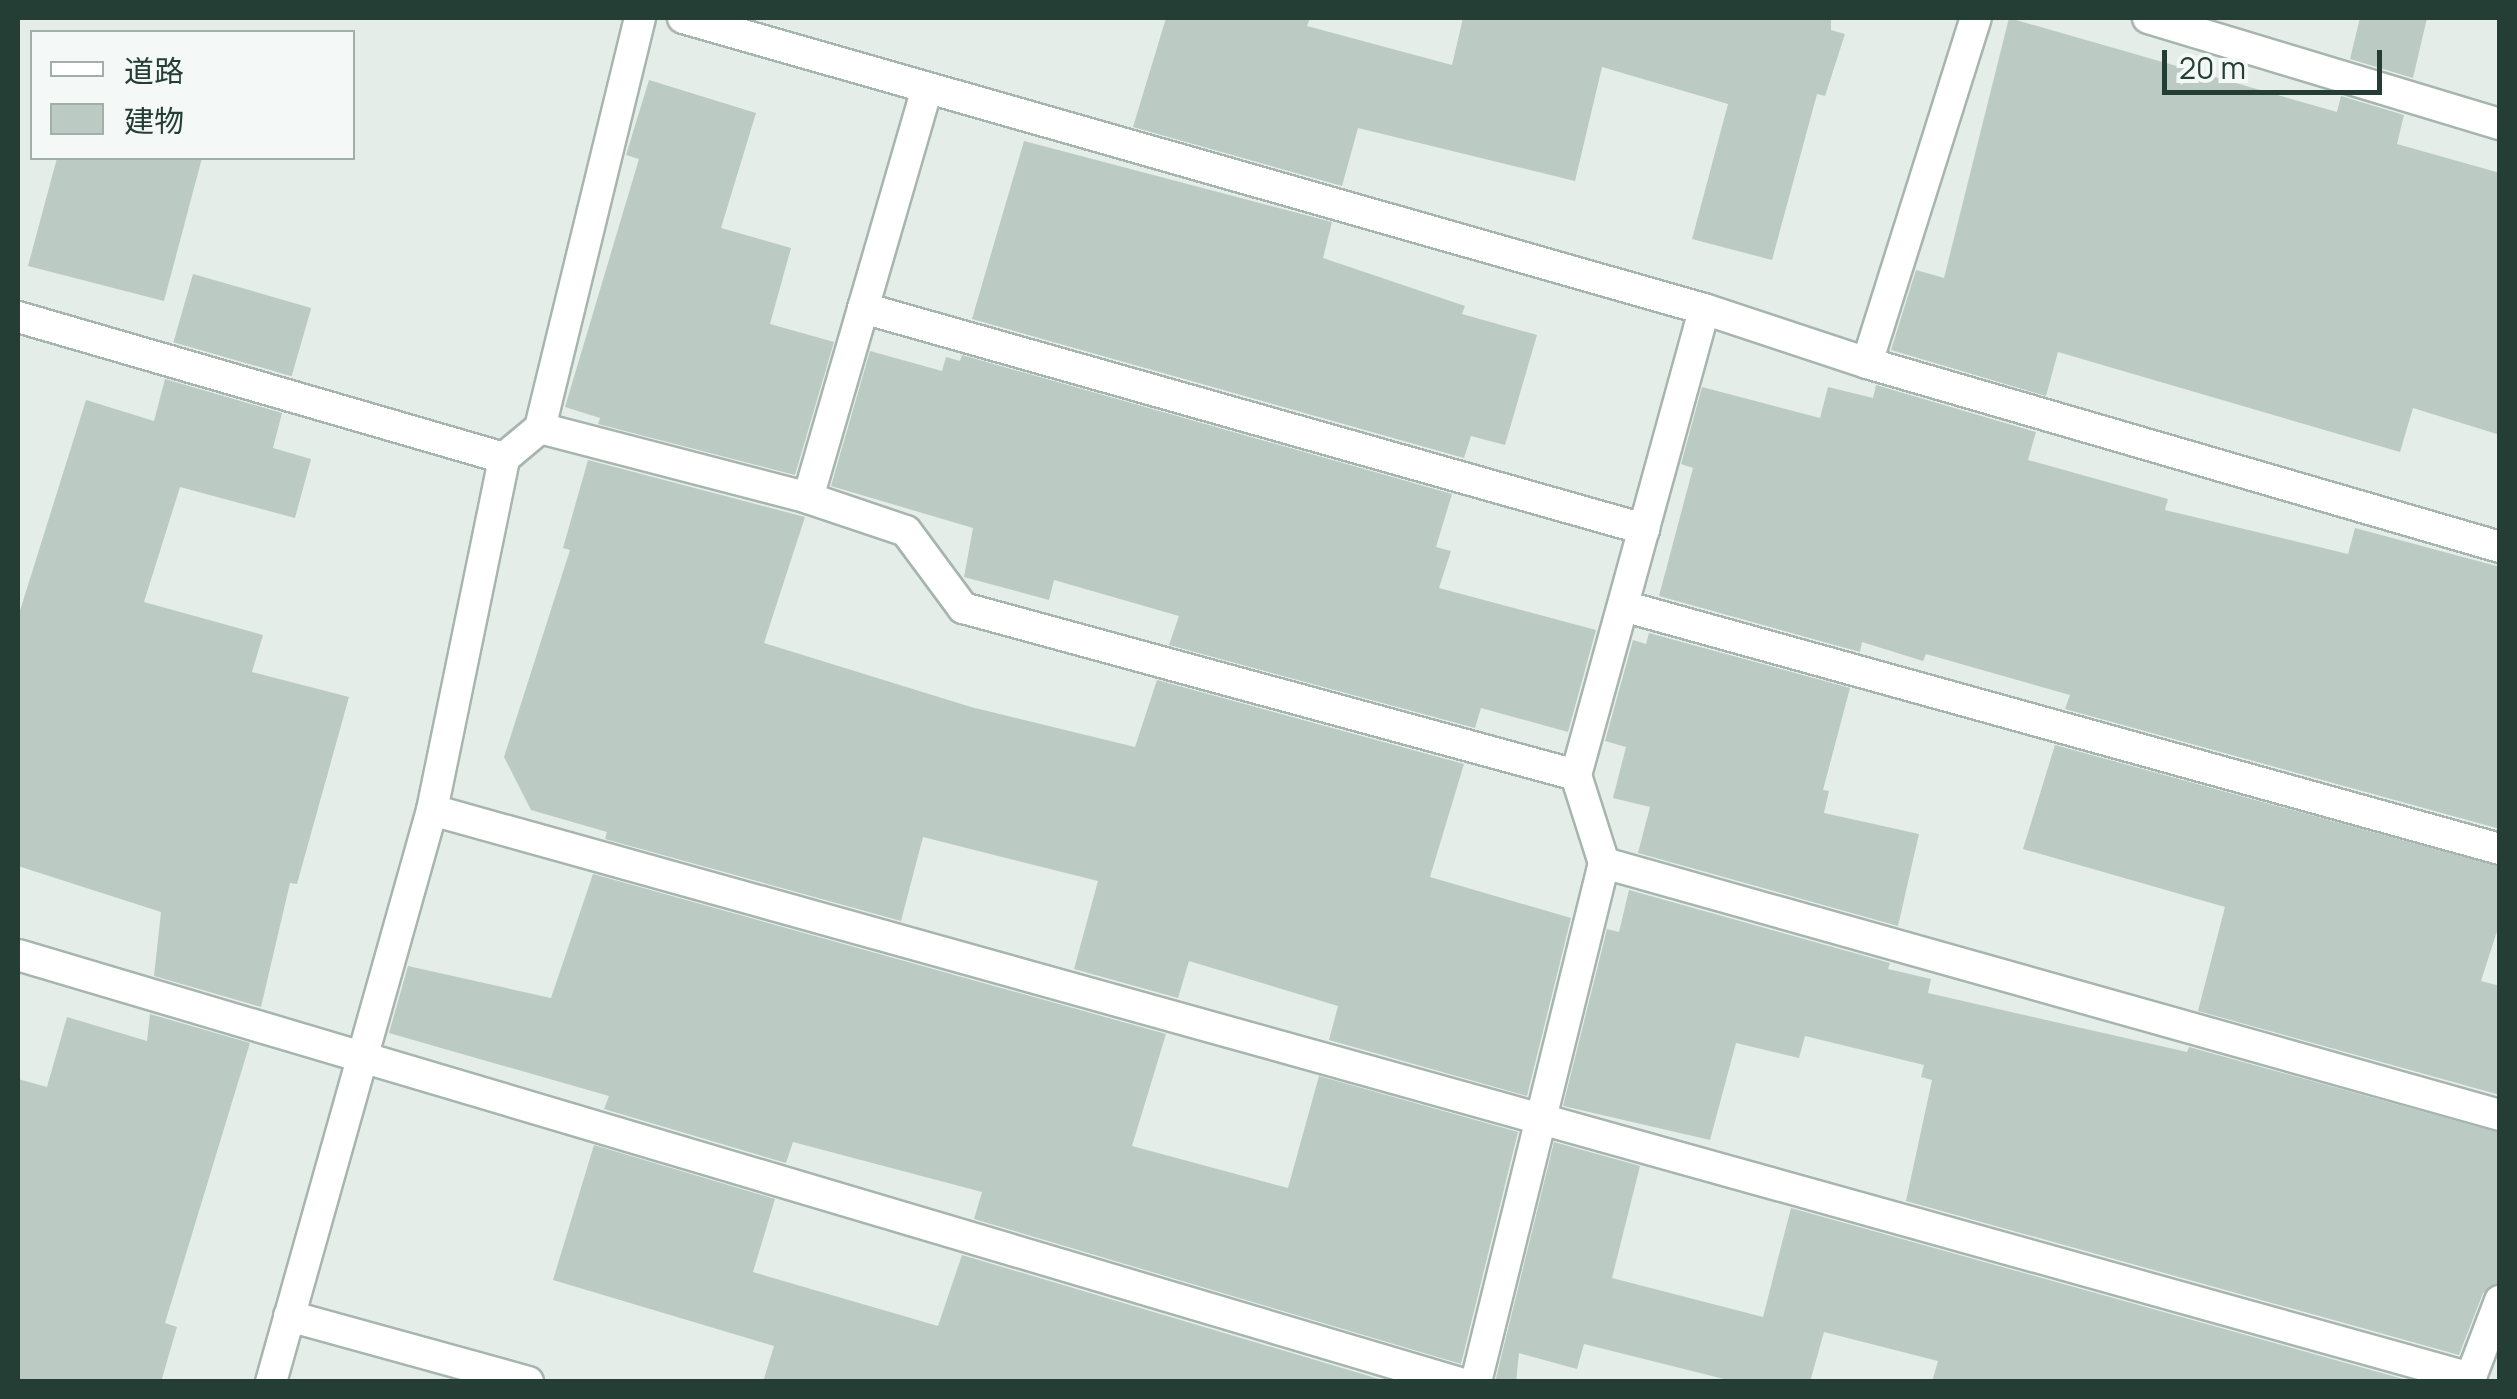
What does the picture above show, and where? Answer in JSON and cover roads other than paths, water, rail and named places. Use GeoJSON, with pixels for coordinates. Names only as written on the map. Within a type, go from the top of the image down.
{"type":"FeatureCollection","features":[{"type":"Feature","properties":{"kind":"street"},"geometry":{"type":"LineString","coordinates":[[271,1382],[432,810],[504,458],[540,428],[640,18]]}},
{"type":"Feature","properties":{"kind":"street"},"geometry":{"type":"LineString","coordinates":[[683,18],[926,91],[1704,309],[1868,363],[2500,547]]}},
{"type":"Feature","properties":{"kind":"street"},"geometry":{"type":"LineString","coordinates":[[1868,363],[1976,18]]}},
{"type":"Feature","properties":{"kind":"street"},"geometry":{"type":"LineString","coordinates":[[2148,18],[2500,124]]}},
{"type":"Feature","properties":{"kind":"street"},"geometry":{"type":"LineString","coordinates":[[808,498],[926,91]]}},
{"type":"Feature","properties":{"kind":"street"},"geometry":{"type":"LineString","coordinates":[[863,308],[1644,529]]}},
{"type":"Feature","properties":{"kind":"street"},"geometry":{"type":"LineString","coordinates":[[1476,1382],[1604,864],[1576,775],[1704,309]]}},
{"type":"Feature","properties":{"kind":"street"},"geometry":{"type":"LineString","coordinates":[[18,317],[504,458]]}},
{"type":"Feature","properties":{"kind":"street"},"geometry":{"type":"LineString","coordinates":[[540,428],[808,498],[906,531],[963,608],[1576,775]]}},
{"type":"Feature","properties":{"kind":"street"},"geometry":{"type":"LineString","coordinates":[[1623,606],[2500,849]]}},
{"type":"Feature","properties":{"kind":"street"},"geometry":{"type":"LineString","coordinates":[[432,810],[2470,1380],[2500,1301]]}},
{"type":"Feature","properties":{"kind":"street"},"geometry":{"type":"LineString","coordinates":[[1604,864],[2500,1116]]}},
{"type":"Feature","properties":{"kind":"street"},"geometry":{"type":"LineString","coordinates":[[18,955],[1457,1382]]}},
{"type":"Feature","properties":{"kind":"street"},"geometry":{"type":"LineString","coordinates":[[290,1316],[528,1382]]}}]}
